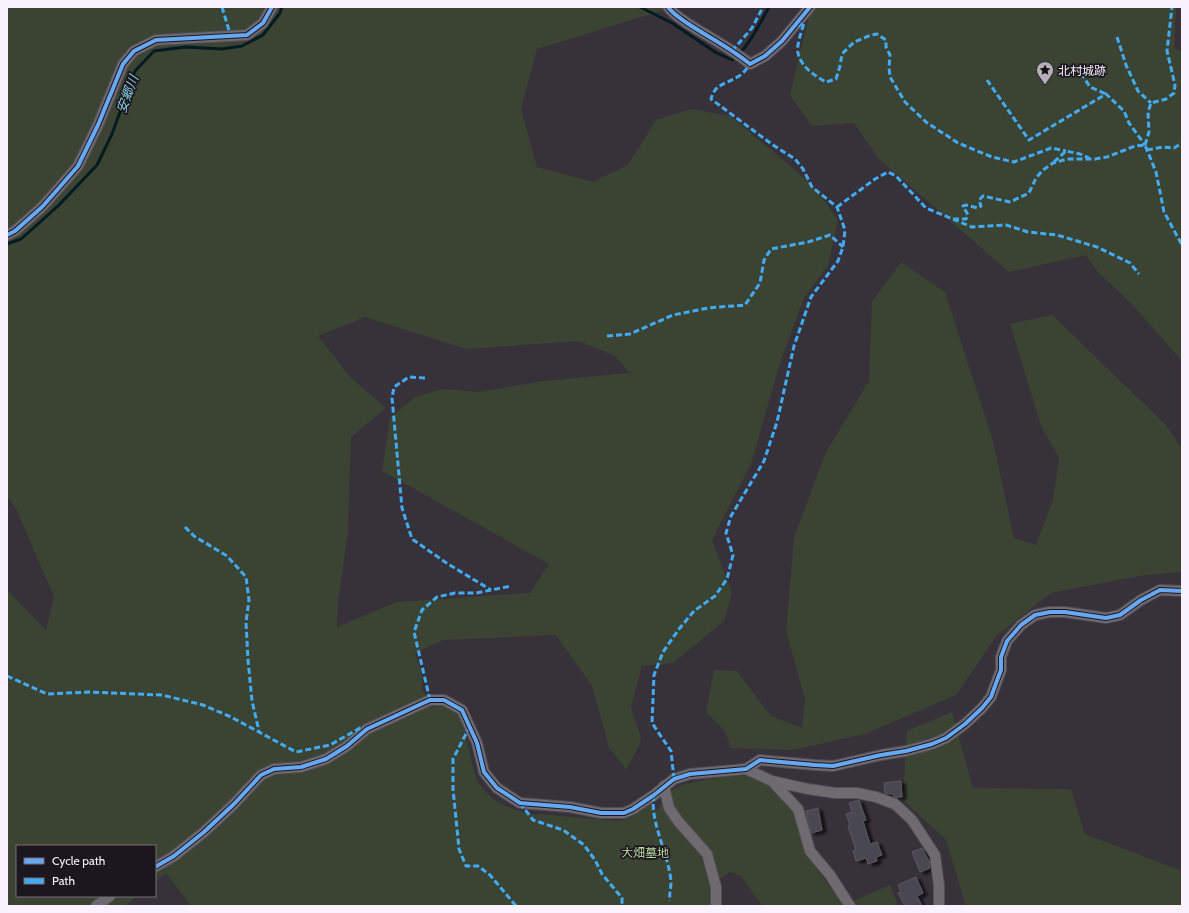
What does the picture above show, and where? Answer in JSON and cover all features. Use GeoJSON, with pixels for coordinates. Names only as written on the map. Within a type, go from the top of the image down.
{"type":"FeatureCollection","features":[{"type":"Feature","properties":{"kind":"street"},"geometry":{"type":"LineString","coordinates":[[7,235],[14,231],[42,207],[78,166],[98,125],[123,64],[134,51],[156,40],[247,35],[263,23],[272,7]]}},
{"type":"Feature","properties":{"kind":"street"},"geometry":{"type":"LineString","coordinates":[[668,7],[672,12],[704,34],[736,53],[750,64],[765,56],[782,41],[810,7]]}},
{"type":"Feature","properties":{"kind":"street"},"geometry":{"type":"LineString","coordinates":[[156,865],[174,856],[204,832],[261,776],[274,769],[301,767],[326,759],[347,746],[367,729],[430,700],[444,700],[462,710],[477,743],[484,772],[497,788],[520,803],[570,807],[601,813],[624,813],[633,809],[674,779],[690,774],[746,769],[760,760],[833,766],[932,744],[946,738],[966,724],[991,697],[1001,670],[1001,658],[1007,641],[1021,625],[1035,615],[1050,612],[1065,612],[1106,618],[1120,615],[1141,600],[1160,590],[1182,591]]}},
{"type":"Feature","properties":{"kind":"street"},"geometry":{"type":"LineString","coordinates":[[746,769],[772,781],[835,793],[857,793],[876,797],[895,804],[912,820],[935,855],[939,886],[939,906]]}},
{"type":"Feature","properties":{"kind":"street"},"geometry":{"type":"LineString","coordinates":[[772,781],[798,809],[810,851],[830,875],[850,906]]}},
{"type":"Feature","properties":{"kind":"street"},"geometry":{"type":"LineString","coordinates":[[664,786],[669,808],[678,821],[707,854],[716,888],[716,906]]}},
{"type":"Feature","properties":{"kind":"street"},"geometry":{"type":"LineString","coordinates":[[96,906],[109,897]]}},
{"type":"Feature","properties":{"kind":"green space","name":"大畑墓地"},"geometry":{"type":"Polygon","coordinates":[[[7,7],[665,7],[661,11],[537,49],[521,109],[537,167],[593,182],[628,165],[656,120],[691,109],[730,116],[813,185],[838,220],[828,265],[804,298],[779,366],[751,464],[712,540],[732,593],[724,621],[673,663],[642,666],[631,707],[641,738],[639,746],[626,770],[609,747],[592,686],[556,635],[443,640],[415,653],[422,673],[422,689],[430,707],[445,706],[458,716],[466,734],[475,776],[482,788],[489,795],[507,807],[535,815],[539,814],[616,821],[628,819],[652,804],[654,811],[659,808],[659,805],[661,804],[680,831],[699,852],[711,888],[713,906],[191,906],[166,873],[156,881],[156,845],[16,845],[16,897],[136,897],[125,906],[7,906],[7,590],[46,630],[54,597],[17,511],[7,496],[7,7]],[[365,317],[318,336],[350,377],[386,408],[351,437],[348,531],[338,603],[337,627],[397,602],[530,593],[549,564],[382,471],[390,418],[415,397],[443,389],[479,392],[544,381],[629,373],[615,356],[579,341],[466,349],[365,317]]]}},
{"type":"Feature","properties":{"kind":"green space"},"geometry":{"type":"Polygon","coordinates":[[[811,7],[1176,7],[1174,48],[1182,51],[1182,361],[1133,305],[1098,272],[1086,255],[1009,272],[879,159],[854,123],[812,126],[790,95],[811,7]]]}},
{"type":"Feature","properties":{"kind":"green space"},"geometry":{"type":"Polygon","coordinates":[[[901,262],[945,292],[993,441],[1014,538],[1036,545],[1053,499],[1059,458],[1041,426],[1010,324],[1052,315],[1166,425],[1182,449],[1182,572],[1144,575],[1051,593],[997,635],[956,695],[865,734],[792,750],[731,748],[725,731],[706,712],[714,670],[737,671],[771,716],[802,728],[805,699],[786,631],[794,537],[826,452],[869,381],[872,302],[901,262]]]}},
{"type":"Feature","properties":{"kind":"green space"},"geometry":{"type":"Polygon","coordinates":[[[952,712],[973,788],[1071,789],[1085,834],[1182,871],[1182,906],[966,906],[946,840],[903,800],[907,731],[952,712]]]}},
{"type":"Feature","properties":{"kind":"green space"},"geometry":{"type":"Polygon","coordinates":[[[735,775],[746,776],[769,786],[788,805],[797,820],[802,842],[811,861],[844,906],[762,906],[741,876],[730,872],[718,880],[689,828],[672,804],[671,795],[672,790],[684,784],[735,775]]]}},
{"type":"Feature","properties":{"kind":"green space"},"geometry":{"type":"Polygon","coordinates":[[[890,885],[898,906],[854,906],[851,902],[890,885]]]}},
{"type":"Feature","properties":{"kind":"building"},"geometry":{"type":"Polygon","coordinates":[[[901,781],[902,797],[894,797],[893,794],[885,793],[884,783],[901,781]]]}},
{"type":"Feature","properties":{"kind":"building"},"geometry":{"type":"Polygon","coordinates":[[[859,800],[866,820],[863,821],[870,844],[877,842],[882,855],[876,857],[877,861],[868,864],[866,858],[856,861],[853,851],[856,850],[848,826],[850,825],[846,814],[852,812],[849,803],[859,800]]]}},
{"type":"Feature","properties":{"kind":"building"},"geometry":{"type":"Polygon","coordinates":[[[818,808],[822,830],[811,833],[806,811],[818,808]]]}},
{"type":"Feature","properties":{"kind":"building"},"geometry":{"type":"Polygon","coordinates":[[[922,848],[930,863],[930,868],[920,872],[912,852],[922,848]]]}},
{"type":"Feature","properties":{"kind":"building"},"geometry":{"type":"Polygon","coordinates":[[[916,877],[923,893],[917,896],[922,906],[905,906],[898,893],[901,892],[898,885],[916,877]]]}},
{"type":"Feature","properties":{"kind":"waterway","name":"安郷川"},"geometry":{"type":"LineString","coordinates":[[7,244],[21,239],[59,205],[97,165],[112,134],[135,71],[154,51],[186,47],[222,49],[242,46],[263,35],[280,13],[282,7]]}},
{"type":"Feature","properties":{"kind":"waterway","name":"安郷川"},"geometry":{"type":"LineString","coordinates":[[640,7],[672,23],[715,52],[732,60],[749,42],[769,7]]}},
{"type":"Feature","properties":{"kind":"marked path"},"geometry":{"type":"LineString","coordinates":[[222,7],[231,37]]}},
{"type":"Feature","properties":{"kind":"marked path"},"geometry":{"type":"LineString","coordinates":[[732,51],[752,28],[763,7]]}},
{"type":"Feature","properties":{"kind":"marked path"},"geometry":{"type":"LineString","coordinates":[[1145,145],[1149,132],[1148,112],[1151,103],[1166,99],[1174,93],[1175,85],[1167,51],[1172,7]]}},
{"type":"Feature","properties":{"kind":"marked path"},"geometry":{"type":"LineString","coordinates":[[797,26],[804,23],[798,46],[798,53],[802,63],[817,77],[826,82],[836,79],[842,54],[854,42],[877,34],[886,40],[886,47],[890,55],[890,77],[905,102],[926,122],[958,143],[992,157],[1014,162],[1051,148],[1066,151]]}},
{"type":"Feature","properties":{"kind":"marked path"},"geometry":{"type":"LineString","coordinates":[[1117,37],[1126,65],[1138,91],[1151,103]]}},
{"type":"Feature","properties":{"kind":"marked path"},"geometry":{"type":"LineString","coordinates":[[674,779],[671,751],[652,723],[654,675],[663,652],[679,629],[694,611],[715,596],[727,579],[733,555],[726,533],[731,516],[764,461],[777,422],[794,346],[811,297],[838,261],[843,247],[845,230],[837,207],[812,187],[803,169],[795,159],[773,145],[711,99],[718,87],[741,75],[750,64]]}},
{"type":"Feature","properties":{"kind":"marked path"},"geometry":{"type":"LineString","coordinates":[[1081,73],[1090,87],[1106,94]]}},
{"type":"Feature","properties":{"kind":"marked path"},"geometry":{"type":"LineString","coordinates":[[987,80],[1029,140],[1106,94],[1124,111],[1129,123],[1145,145]]}},
{"type":"Feature","properties":{"kind":"marked path"},"geometry":{"type":"LineString","coordinates":[[1147,150],[1163,147],[1174,148],[1182,143]]}},
{"type":"Feature","properties":{"kind":"marked path"},"geometry":{"type":"LineString","coordinates":[[953,219],[966,219],[968,215],[963,206],[966,205],[978,208],[981,206],[979,200],[983,196],[1010,202],[1029,193],[1036,178],[1043,170],[1053,163],[1067,159],[1095,159],[1107,157],[1135,146],[1145,145],[1156,172],[1164,212],[1182,245]]}},
{"type":"Feature","properties":{"kind":"marked path"},"geometry":{"type":"LineString","coordinates":[[1054,162],[1066,151],[1080,154],[1089,158]]}},
{"type":"Feature","properties":{"kind":"marked path"},"geometry":{"type":"LineString","coordinates":[[837,207],[875,179],[888,172],[896,176],[926,208],[972,227],[1006,225],[1028,232],[1057,235],[1097,247],[1130,263],[1139,274]]}},
{"type":"Feature","properties":{"kind":"marked path"},"geometry":{"type":"LineString","coordinates":[[607,336],[630,334],[673,315],[708,308],[745,305],[760,283],[764,260],[771,249],[808,242],[830,235],[843,247]]}},
{"type":"Feature","properties":{"kind":"marked path"},"geometry":{"type":"LineString","coordinates":[[425,378],[409,377],[394,387],[392,398],[402,508],[412,539],[448,564],[491,590]]}},
{"type":"Feature","properties":{"kind":"marked path"},"geometry":{"type":"LineString","coordinates":[[185,527],[194,536],[227,556],[246,577],[249,600],[246,622],[248,660],[252,701],[259,731]]}},
{"type":"Feature","properties":{"kind":"marked path"},"geometry":{"type":"LineString","coordinates":[[430,700],[414,632],[422,610],[437,597],[455,593],[476,593],[511,586]]}},
{"type":"Feature","properties":{"kind":"marked path"},"geometry":{"type":"LineString","coordinates":[[7,676],[47,694],[90,692],[162,695],[203,705],[231,717],[296,752],[330,745],[360,728],[365,729]]}},
{"type":"Feature","properties":{"kind":"marked path"},"geometry":{"type":"LineString","coordinates":[[470,726],[453,759],[453,789],[459,849],[466,866],[478,866],[490,875],[516,906]]}},
{"type":"Feature","properties":{"kind":"marked path"},"geometry":{"type":"LineString","coordinates":[[654,795],[654,816],[667,860],[671,882],[670,901]]}},
{"type":"Feature","properties":{"kind":"marked path"},"geometry":{"type":"LineString","coordinates":[[520,803],[533,820],[563,830],[584,845],[595,860],[602,874],[622,898],[622,906]]}},
{"type":"Feature","properties":{"kind":"cycle path"},"geometry":{"type":"LineString","coordinates":[[7,235],[15,231],[42,207],[78,166],[98,125],[123,64],[134,51],[156,40],[247,35],[263,23],[272,7]]}},
{"type":"Feature","properties":{"kind":"cycle path"},"geometry":{"type":"LineString","coordinates":[[668,7],[674,14],[750,64],[765,56],[782,41],[810,7]]}},
{"type":"Feature","properties":{"kind":"cycle path"},"geometry":{"type":"LineString","coordinates":[[156,866],[174,856],[204,832],[234,804],[261,775],[274,769],[301,767],[326,759],[347,746],[367,729],[430,700],[444,700],[462,710],[477,743],[484,772],[497,788],[520,803],[570,807],[601,813],[624,813],[633,809],[654,795],[674,779],[690,774],[746,769],[760,760],[833,766],[932,744],[946,738],[965,724],[991,697],[1001,670],[1001,657],[1007,641],[1021,625],[1035,615],[1050,612],[1065,612],[1106,618],[1120,615],[1141,600],[1160,590],[1182,591]]}},
{"type":"Feature","properties":{"kind":"place","name":"北村城跡"},"geometry":{"type":"Point","coordinates":[1045,85]}}]}
